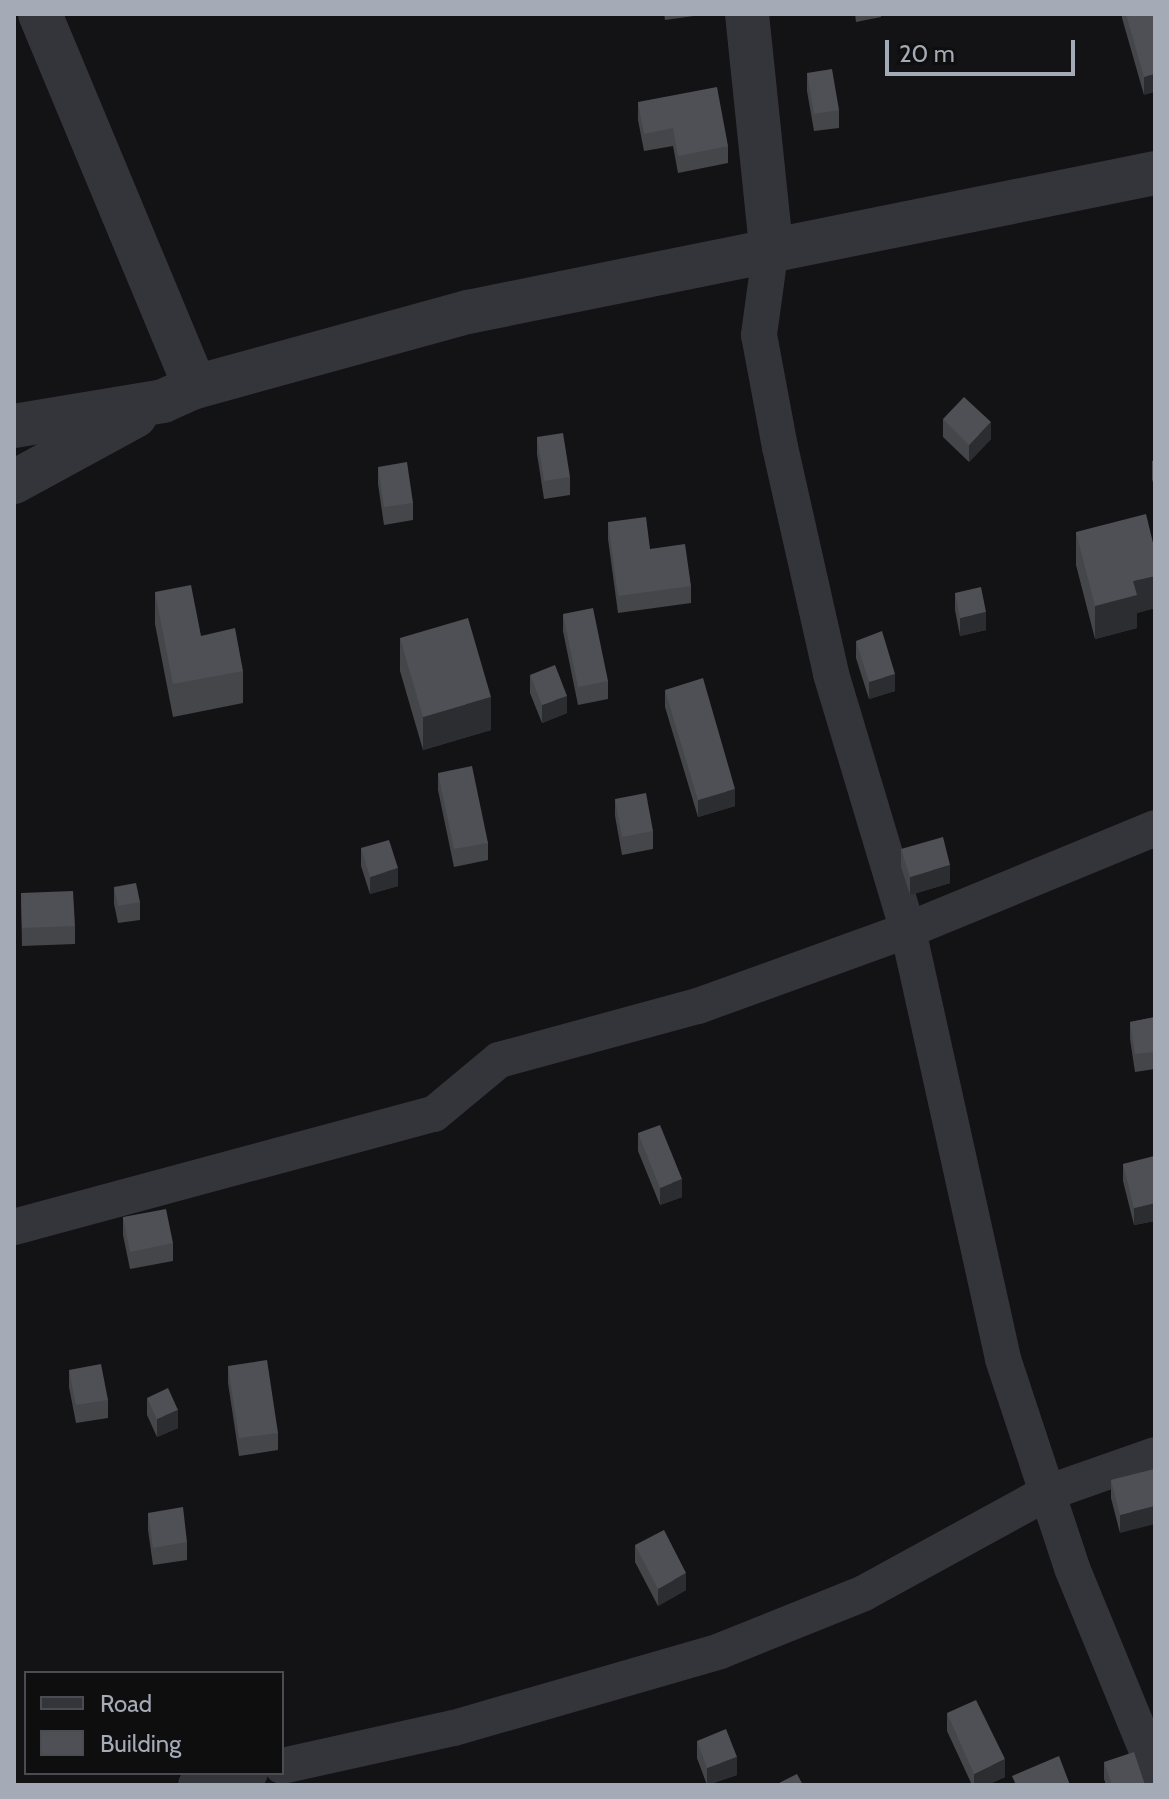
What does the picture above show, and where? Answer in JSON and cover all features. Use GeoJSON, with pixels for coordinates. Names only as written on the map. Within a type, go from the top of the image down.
{"type":"FeatureCollection","features":[{"type":"Feature","properties":{"kind":"street"},"geometry":{"type":"LineString","coordinates":[[40,14],[179,394]]}},
{"type":"Feature","properties":{"kind":"street"},"geometry":{"type":"LineString","coordinates":[[747,14],[771,247]]}},
{"type":"Feature","properties":{"kind":"street"},"geometry":{"type":"LineString","coordinates":[[14,426],[179,394],[468,312],[771,247],[1155,173]]}},
{"type":"Feature","properties":{"kind":"street"},"geometry":{"type":"LineString","coordinates":[[14,482],[179,394]]}},
{"type":"Feature","properties":{"kind":"lane"},"geometry":{"type":"LineString","coordinates":[[771,247],[759,335],[778,433],[831,674],[908,930],[1003,1359],[1047,1493],[1155,1770]]}},
{"type":"Feature","properties":{"kind":"lane"},"geometry":{"type":"LineString","coordinates":[[14,1227],[434,1114],[499,1060],[698,1006],[908,930],[1155,828]]}},
{"type":"Feature","properties":{"kind":"lane"},"geometry":{"type":"LineString","coordinates":[[284,1766],[454,1728],[720,1651],[864,1593],[1047,1493],[1155,1455]]}},
{"type":"Feature","properties":{"kind":"lane"},"geometry":{"type":"LineString","coordinates":[[196,1785],[241,1775]]}},
{"type":"Feature","properties":{"kind":"building"},"geometry":{"type":"Polygon","coordinates":[[[1126,14],[1155,14],[1155,74],[1144,77],[1126,14]]]}},
{"type":"Feature","properties":{"kind":"building"},"geometry":{"type":"Polygon","coordinates":[[[832,69],[839,110],[814,114],[807,73],[832,69]]]}},
{"type":"Feature","properties":{"kind":"building"},"geometry":{"type":"Polygon","coordinates":[[[717,87],[728,146],[678,156],[673,128],[644,134],[638,102],[717,87]]]}},
{"type":"Feature","properties":{"kind":"building"},"geometry":{"type":"Polygon","coordinates":[[[964,397],[991,422],[969,445],[943,419],[964,397]]]}},
{"type":"Feature","properties":{"kind":"building"},"geometry":{"type":"Polygon","coordinates":[[[563,433],[570,477],[544,481],[537,437],[563,433]]]}},
{"type":"Feature","properties":{"kind":"building"},"geometry":{"type":"Polygon","coordinates":[[[407,462],[413,503],[384,507],[378,467],[407,462]]]}},
{"type":"Feature","properties":{"kind":"building"},"geometry":{"type":"Polygon","coordinates":[[[1146,514],[1155,551],[1155,576],[1133,581],[1137,595],[1095,606],[1076,532],[1146,514]]]}},
{"type":"Feature","properties":{"kind":"building"},"geometry":{"type":"Polygon","coordinates":[[[646,517],[650,549],[685,544],[691,586],[618,596],[608,522],[646,517]]]}},
{"type":"Feature","properties":{"kind":"building"},"geometry":{"type":"Polygon","coordinates":[[[191,585],[201,636],[235,628],[243,671],[173,684],[155,592],[191,585]]]}},
{"type":"Feature","properties":{"kind":"building"},"geometry":{"type":"Polygon","coordinates":[[[981,587],[986,612],[960,618],[955,593],[981,587]]]}},
{"type":"Feature","properties":{"kind":"building"},"geometry":{"type":"Polygon","coordinates":[[[593,608],[608,681],[578,687],[563,614],[593,608]]]}},
{"type":"Feature","properties":{"kind":"building"},"geometry":{"type":"Polygon","coordinates":[[[468,618],[491,697],[423,717],[400,638],[468,618]]]}},
{"type":"Feature","properties":{"kind":"building"},"geometry":{"type":"Polygon","coordinates":[[[882,631],[895,674],[869,682],[856,641],[882,631]]]}},
{"type":"Feature","properties":{"kind":"building"},"geometry":{"type":"Polygon","coordinates":[[[555,665],[567,696],[542,705],[530,675],[555,665]]]}},
{"type":"Feature","properties":{"kind":"building"},"geometry":{"type":"Polygon","coordinates":[[[703,678],[735,789],[698,800],[665,690],[703,678]]]}},
{"type":"Feature","properties":{"kind":"building"},"geometry":{"type":"Polygon","coordinates":[[[472,766],[488,843],[454,849],[438,773],[472,766]]]}},
{"type":"Feature","properties":{"kind":"building"},"geometry":{"type":"Polygon","coordinates":[[[646,793],[653,831],[622,837],[615,799],[646,793]]]}},
{"type":"Feature","properties":{"kind":"building"},"geometry":{"type":"Polygon","coordinates":[[[943,837],[950,865],[910,877],[901,849],[943,837]]]}},
{"type":"Feature","properties":{"kind":"building"},"geometry":{"type":"Polygon","coordinates":[[[389,840],[398,868],[370,877],[361,848],[389,840]]]}},
{"type":"Feature","properties":{"kind":"building"},"geometry":{"type":"Polygon","coordinates":[[[136,883],[140,902],[118,906],[114,887],[136,883]]]}},
{"type":"Feature","properties":{"kind":"building"},"geometry":{"type":"Polygon","coordinates":[[[73,891],[75,926],[22,928],[21,893],[73,891]]]}},
{"type":"Feature","properties":{"kind":"building"},"geometry":{"type":"Polygon","coordinates":[[[1155,1017],[1155,1052],[1135,1054],[1130,1022],[1155,1017]]]}},
{"type":"Feature","properties":{"kind":"building"},"geometry":{"type":"Polygon","coordinates":[[[660,1125],[682,1179],[660,1188],[638,1133],[660,1125]]]}},
{"type":"Feature","properties":{"kind":"building"},"geometry":{"type":"Polygon","coordinates":[[[1154,1156],[1155,1203],[1134,1208],[1123,1164],[1154,1156]]]}},
{"type":"Feature","properties":{"kind":"building"},"geometry":{"type":"Polygon","coordinates":[[[166,1209],[173,1243],[130,1252],[123,1217],[166,1209]]]}},
{"type":"Feature","properties":{"kind":"building"},"geometry":{"type":"Polygon","coordinates":[[[267,1360],[278,1433],[239,1438],[228,1366],[267,1360]]]}},
{"type":"Feature","properties":{"kind":"building"},"geometry":{"type":"Polygon","coordinates":[[[101,1364],[108,1400],[76,1405],[69,1370],[101,1364]]]}},
{"type":"Feature","properties":{"kind":"building"},"geometry":{"type":"Polygon","coordinates":[[[168,1388],[178,1410],[157,1419],[147,1398],[168,1388]]]}},
{"type":"Feature","properties":{"kind":"building"},"geometry":{"type":"Polygon","coordinates":[[[1155,1469],[1155,1506],[1120,1515],[1111,1480],[1155,1469]]]}},
{"type":"Feature","properties":{"kind":"building"},"geometry":{"type":"Polygon","coordinates":[[[183,1507],[187,1542],[153,1548],[148,1513],[183,1507]]]}},
{"type":"Feature","properties":{"kind":"building"},"geometry":{"type":"Polygon","coordinates":[[[664,1530],[686,1573],[658,1589],[635,1545],[664,1530]]]}},
{"type":"Feature","properties":{"kind":"building"},"geometry":{"type":"Polygon","coordinates":[[[976,1700],[1005,1759],[974,1774],[947,1713],[976,1700]]]}},
{"type":"Feature","properties":{"kind":"building"},"geometry":{"type":"Polygon","coordinates":[[[726,1729],[737,1757],[707,1768],[697,1741],[726,1729]]]}},
{"type":"Feature","properties":{"kind":"building"},"geometry":{"type":"Polygon","coordinates":[[[1134,1752],[1145,1785],[1112,1785],[1104,1762],[1134,1752]]]}},
{"type":"Feature","properties":{"kind":"building"},"geometry":{"type":"Polygon","coordinates":[[[1059,1756],[1070,1785],[1016,1785],[1012,1776],[1059,1756]]]}},
{"type":"Feature","properties":{"kind":"building"},"geometry":{"type":"Polygon","coordinates":[[[797,1774],[803,1785],[775,1785],[797,1774]]]}}]}
